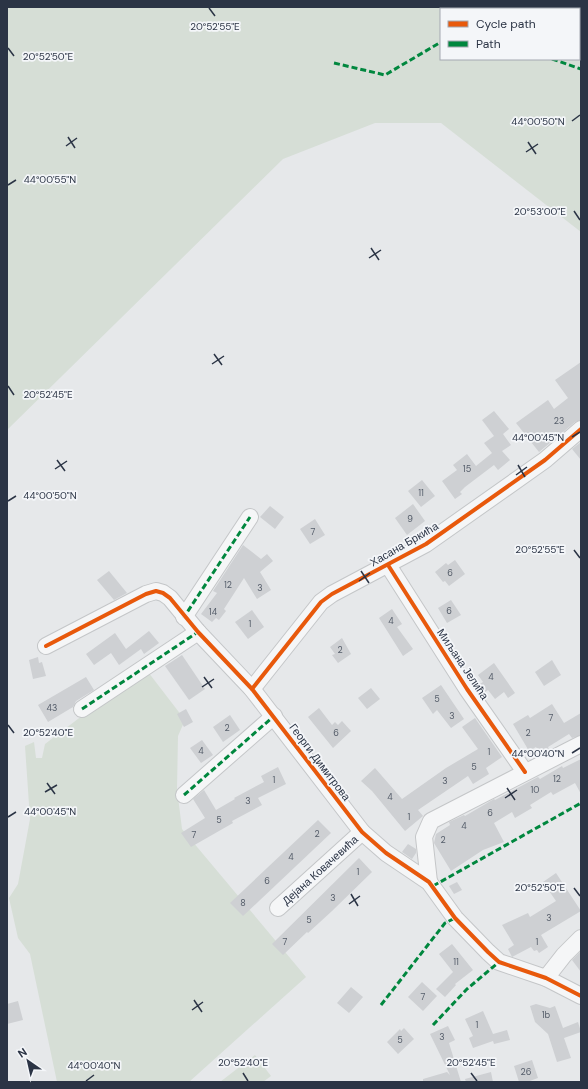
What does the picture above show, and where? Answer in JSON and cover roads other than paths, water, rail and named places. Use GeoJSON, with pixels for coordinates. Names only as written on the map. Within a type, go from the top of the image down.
{"type":"FeatureCollection","features":[{"type":"Feature","properties":{"kind":"street","name":"Хасана Бркића"},"geometry":{"type":"LineString","coordinates":[[252,689],[321,602],[338,591],[426,544],[545,460],[581,429]]}},
{"type":"Feature","properties":{"kind":"street"},"geometry":{"type":"LineString","coordinates":[[184,617],[250,517]]}},
{"type":"Feature","properties":{"kind":"street","name":"Миљана Јелића"},"geometry":{"type":"LineString","coordinates":[[388,565],[525,772]]}},
{"type":"Feature","properties":{"kind":"street","name":"Георги Димитрова"},"geometry":{"type":"LineString","coordinates":[[46,646],[146,594],[156,592],[163,593],[170,598],[184,617],[252,689],[362,832],[386,853],[429,882],[455,918],[499,962],[546,978],[581,996]]}},
{"type":"Feature","properties":{"kind":"street"},"geometry":{"type":"LineString","coordinates":[[82,709],[198,632]]}},
{"type":"Feature","properties":{"kind":"street"},"geometry":{"type":"LineString","coordinates":[[184,796],[274,716]]}},
{"type":"Feature","properties":{"kind":"street"},"geometry":{"type":"LineString","coordinates":[[429,882],[424,837],[426,829],[431,821],[581,744]]}},
{"type":"Feature","properties":{"kind":"street","name":"Дејана Ковачевића"},"geometry":{"type":"LineString","coordinates":[[278,908],[362,832]]}},
{"type":"Feature","properties":{"kind":"street"},"geometry":{"type":"LineString","coordinates":[[546,978],[564,955],[581,938]]}}]}
